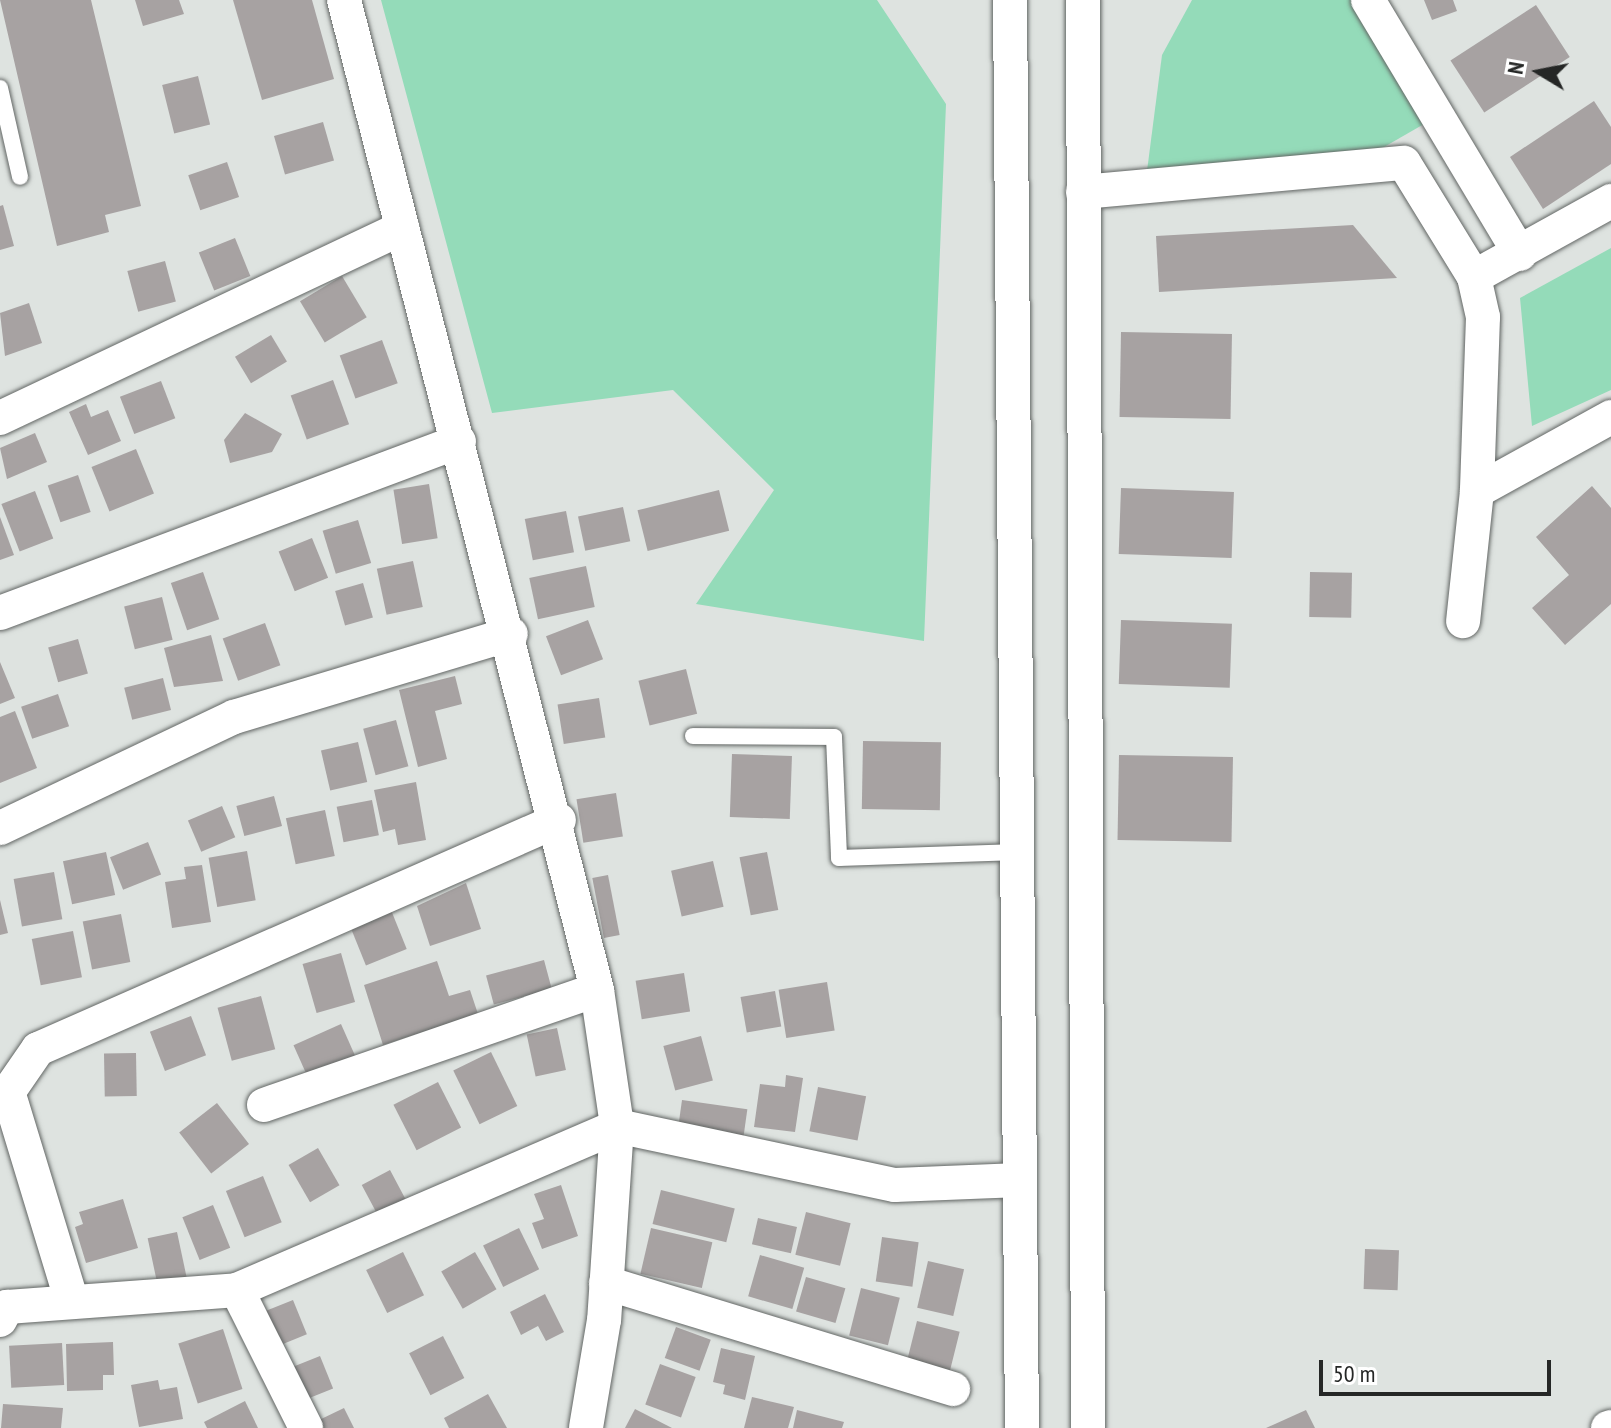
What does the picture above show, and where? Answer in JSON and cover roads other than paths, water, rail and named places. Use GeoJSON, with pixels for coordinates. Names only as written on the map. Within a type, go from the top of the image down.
{"type":"FeatureCollection","features":[{"type":"Feature","properties":{"kind":"street"},"geometry":{"type":"LineString","coordinates":[[344,0],[559,820],[597,990],[617,1126],[606,1283],[586,1428]]}},
{"type":"Feature","properties":{"kind":"street"},"geometry":{"type":"LineString","coordinates":[[1010,0],[1022,1428]]}},
{"type":"Feature","properties":{"kind":"street"},"geometry":{"type":"LineString","coordinates":[[1083,0],[1088,1428]]}},
{"type":"Feature","properties":{"kind":"street"},"geometry":{"type":"LineString","coordinates":[[1368,0],[1520,254]]}},
{"type":"Feature","properties":{"kind":"street"},"geometry":{"type":"LineString","coordinates":[[1083,192],[1404,163],[1474,277],[1483,317],[1477,491],[1463,621]]}},
{"type":"Feature","properties":{"kind":"street"},"geometry":{"type":"LineString","coordinates":[[1474,277],[1611,201]]}},
{"type":"Feature","properties":{"kind":"street"},"geometry":{"type":"LineString","coordinates":[[0,418],[402,228]]}},
{"type":"Feature","properties":{"kind":"street"},"geometry":{"type":"LineString","coordinates":[[1477,491],[1611,417]]}},
{"type":"Feature","properties":{"kind":"street"},"geometry":{"type":"LineString","coordinates":[[0,613],[459,441]]}},
{"type":"Feature","properties":{"kind":"street"},"geometry":{"type":"LineString","coordinates":[[0,828],[234,717],[511,634]]}},
{"type":"Feature","properties":{"kind":"street"},"geometry":{"type":"LineString","coordinates":[[72,1302],[5,1101],[38,1049],[559,820]]}},
{"type":"Feature","properties":{"kind":"street"},"geometry":{"type":"LineString","coordinates":[[264,1105],[597,990]]}},
{"type":"Feature","properties":{"kind":"street"},"geometry":{"type":"LineString","coordinates":[[0,1320],[7,1307],[237,1290],[617,1126],[895,1185],[1020,1180]]}},
{"type":"Feature","properties":{"kind":"street"},"geometry":{"type":"LineString","coordinates":[[606,1283],[953,1389]]}},
{"type":"Feature","properties":{"kind":"street"},"geometry":{"type":"LineString","coordinates":[[237,1290],[306,1428]]}},
{"type":"Feature","properties":{"kind":"lane"},"geometry":{"type":"LineString","coordinates":[[0,88],[20,177]]}},
{"type":"Feature","properties":{"kind":"lane"},"geometry":{"type":"LineString","coordinates":[[693,736],[834,737],[839,858],[1018,852]]}}]}
